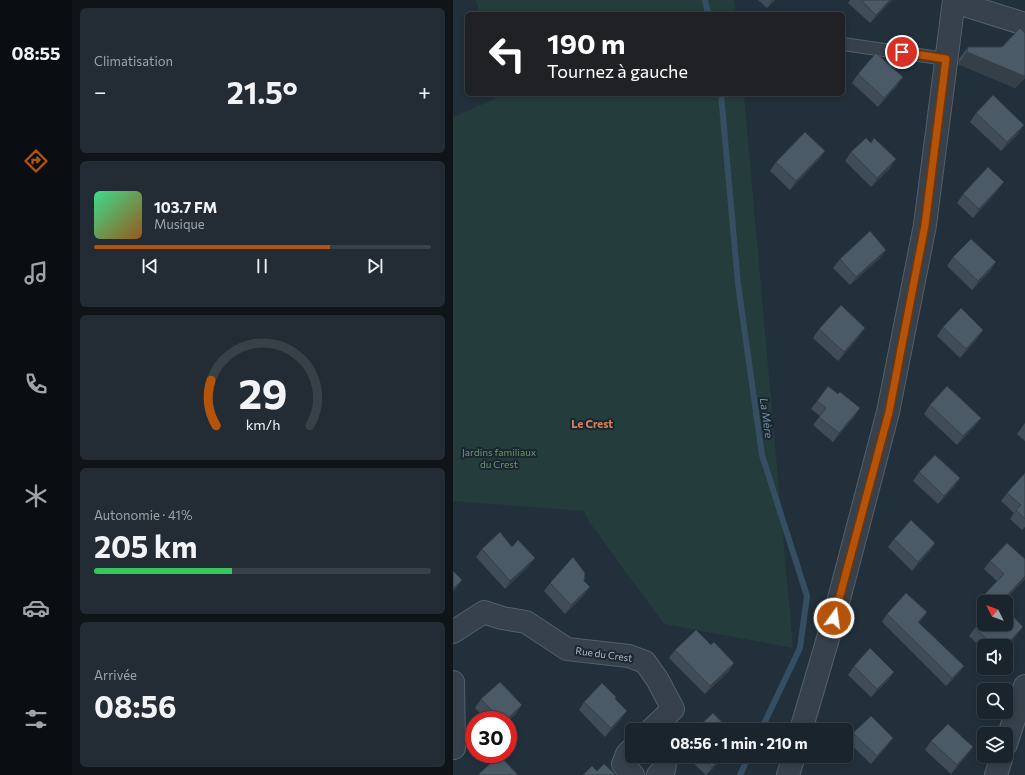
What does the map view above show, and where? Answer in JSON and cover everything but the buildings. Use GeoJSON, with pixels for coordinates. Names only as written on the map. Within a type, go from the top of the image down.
{"type":"FeatureCollection","features":[{"type":"Feature","properties":{"kind":"street"},"geometry":{"type":"LineString","coordinates":[[803,723],[834,618],[889,412],[925,225],[946,59],[956,1],[1025,24]]}},
{"type":"Feature","properties":{"kind":"street","name":"Rue du Crest"},"geometry":{"type":"LineString","coordinates":[[453,632],[484,612],[501,618],[526,622],[567,649],[629,656],[645,662],[657,679],[673,709],[660,723]]}},
{"type":"Feature","properties":{"kind":"street"},"geometry":{"type":"LineString","coordinates":[[453,682],[454,748]]}},
{"type":"Feature","properties":{"kind":"street"},"geometry":{"type":"LineString","coordinates":[[1012,727],[1025,686]]}},
{"type":"Feature","properties":{"kind":"street"},"geometry":{"type":"LineString","coordinates":[[625,759],[623,764],[633,775]]}},
{"type":"Feature","properties":{"kind":"street"},"geometry":{"type":"LineString","coordinates":[[658,775],[664,770],[666,763]]}},
{"type":"Feature","properties":{"kind":"street"},"geometry":{"type":"LineString","coordinates":[[788,775],[792,763]]}},
{"type":"Feature","properties":{"kind":"street"},"geometry":{"type":"LineString","coordinates":[[996,775],[1000,763]]}},
{"type":"Feature","properties":{"kind":"lane"},"geometry":{"type":"LineString","coordinates":[[845,44],[946,59]]}},
{"type":"Feature","properties":{"kind":"green space"},"geometry":{"type":"Polygon","coordinates":[[[476,0],[734,0],[736,12],[479,12],[476,0]]]}},
{"type":"Feature","properties":{"kind":"green space","name":"Jardins familiaux du Crest"},"geometry":{"type":"Polygon","coordinates":[[[494,96],[744,96],[793,648],[664,624],[590,523],[584,511],[453,501],[453,117],[495,99],[494,96]]]}},
{"type":"Feature","properties":{"kind":"waterway","name":"La Mère"},"geometry":{"type":"LineString","coordinates":[[705,0],[708,12]]}},
{"type":"Feature","properties":{"kind":"waterway","name":"La Mère"},"geometry":{"type":"LineString","coordinates":[[721,96],[738,284],[762,455],[807,596],[800,648],[764,723]]}},
{"type":"Feature","properties":{"kind":"waterway","name":"La Mère"},"geometry":{"type":"LineString","coordinates":[[740,775],[746,763]]}},
{"type":"Feature","properties":{"kind":"district","name":"Le Crest"},"geometry":{"type":"Point","coordinates":[592,423]}},
{"type":"Feature","properties":{"kind":"route"},"geometry":{"type":"LineString","coordinates":[[834,618],[848,558],[889,412],[925,225],[946,59],[902,52]]}}]}
